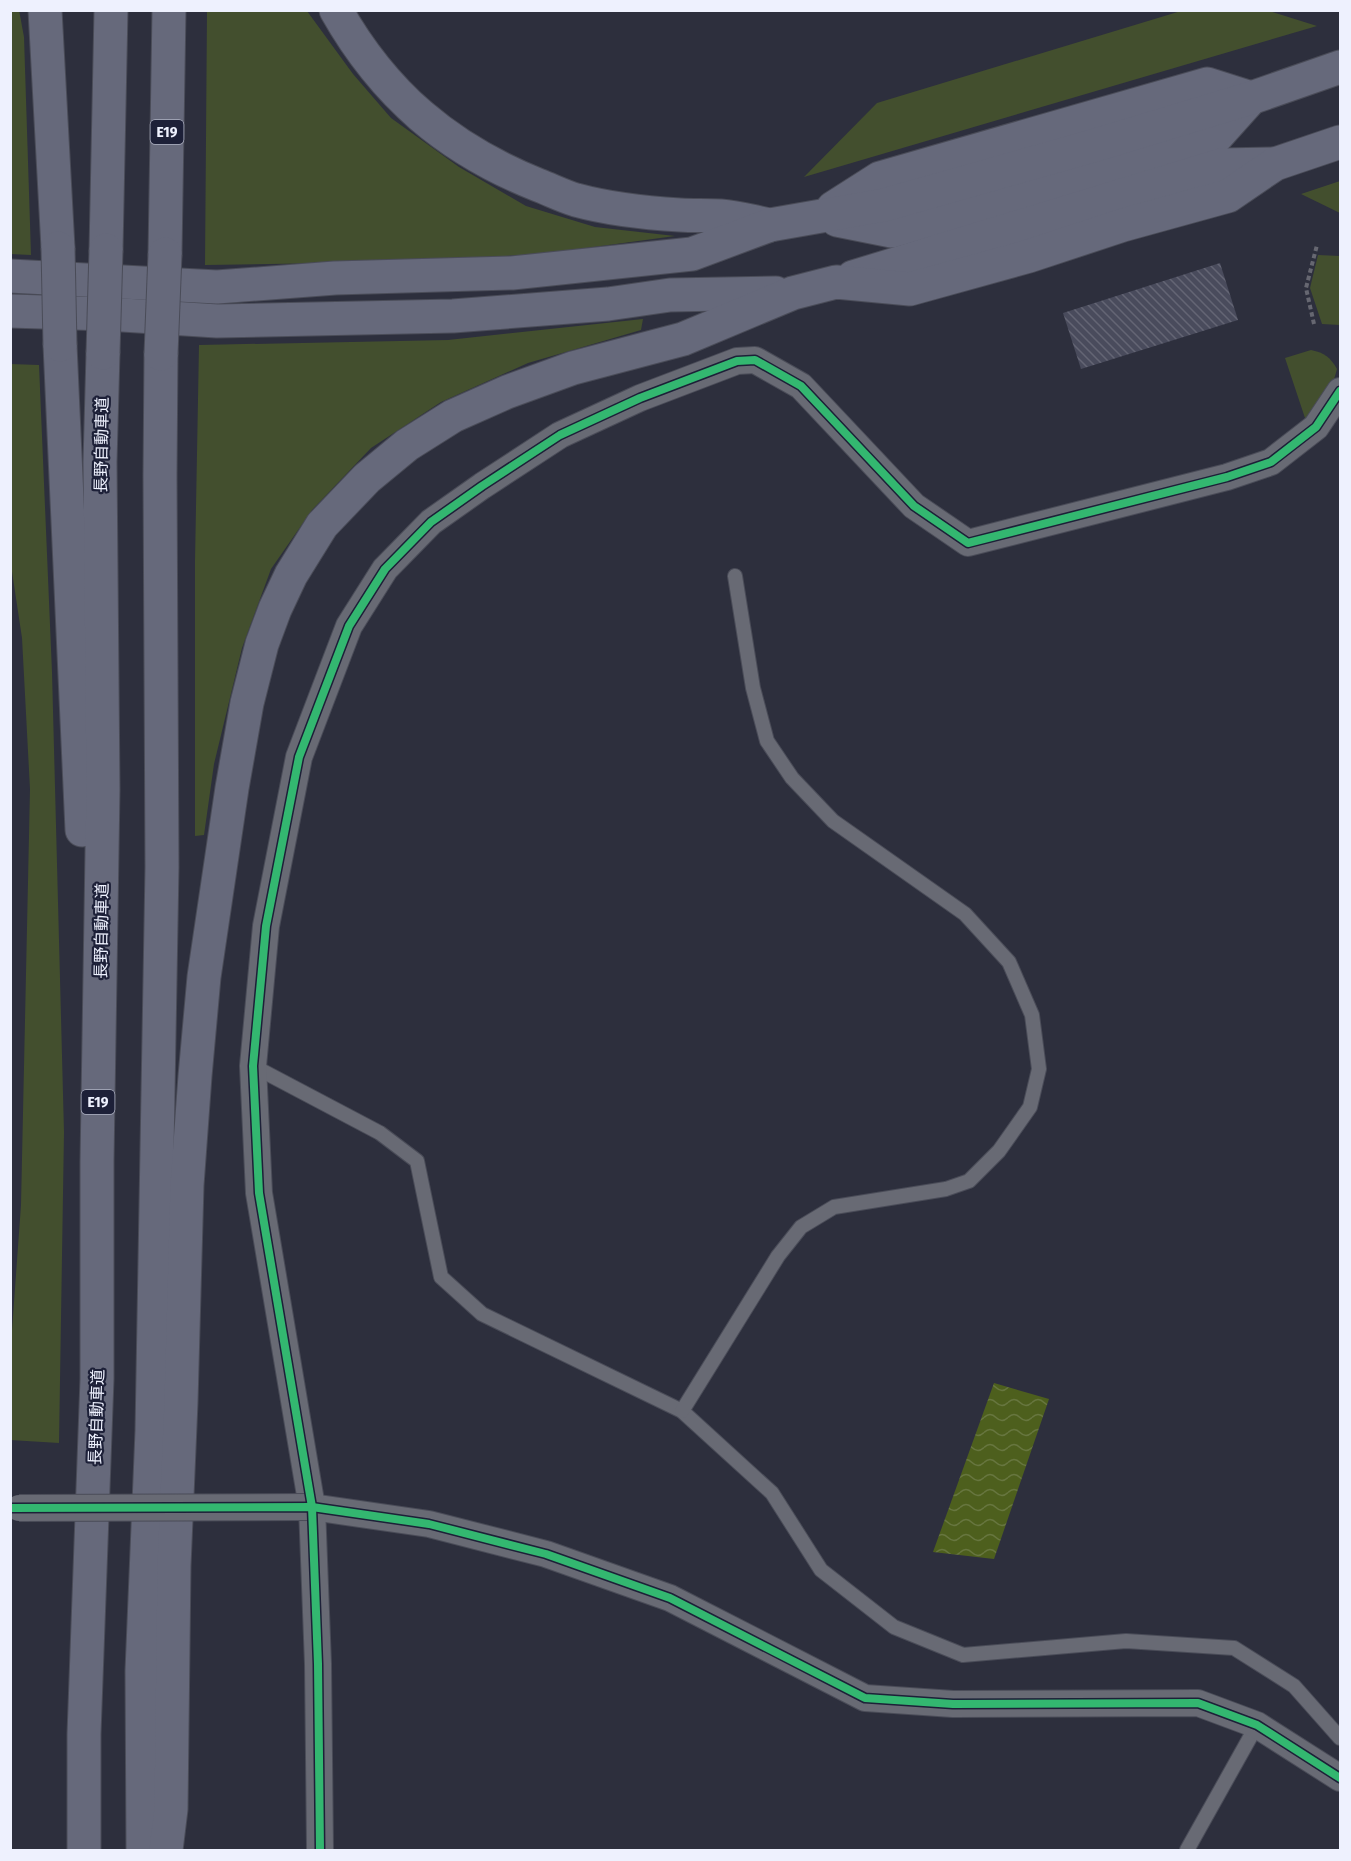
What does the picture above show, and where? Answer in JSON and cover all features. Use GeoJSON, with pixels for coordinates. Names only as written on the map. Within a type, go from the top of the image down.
{"type":"FeatureCollection","features":[{"type":"Feature","properties":{"kind":"highway"},"geometry":{"type":"LineString","coordinates":[[45,10],[58,248],[60,345],[97,1162]]}},
{"type":"Feature","properties":{"kind":"highway","name":"長野自動車道"},"geometry":{"type":"LineString","coordinates":[[84,1851],[84,1734],[97,1379],[97,1162],[103,789],[100,462],[111,10]]}},
{"type":"Feature","properties":{"kind":"highway","name":"E19"},"geometry":{"type":"LineString","coordinates":[[143,1851],[142,1671],[152,1431],[162,867],[160,475],[169,10]]}},
{"type":"Feature","properties":{"kind":"highway"},"geometry":{"type":"LineString","coordinates":[[336,10],[362,52],[386,83],[417,114],[472,153],[506,172],[576,200],[657,213],[723,216],[770,225]]}},
{"type":"Feature","properties":{"kind":"highway"},"geometry":{"type":"LineString","coordinates":[[10,276],[217,287],[335,278],[512,273],[692,254],[770,225],[884,205],[1095,145],[1251,98],[1341,67]]}},
{"type":"Feature","properties":{"kind":"highway"},"geometry":{"type":"LineString","coordinates":[[166,1851],[171,1809],[174,1566],[187,1207],[204,977],[245,714],[262,644],[291,575],[322,525],[367,478],[407,445],[453,416],[507,392],[573,368],[683,339],[793,292],[836,282],[910,288],[1228,196],[1275,164],[1341,142]]}},
{"type":"Feature","properties":{"kind":"highway"},"geometry":{"type":"LineString","coordinates":[[10,311],[217,321],[442,316],[566,308],[670,295],[793,292]]}},
{"type":"Feature","properties":{"kind":"street"},"geometry":{"type":"LineString","coordinates":[[320,1851],[318,1664],[312,1507],[259,1193],[253,1066],[266,926],[299,757],[349,626],[385,569],[431,522],[560,435],[640,399],[737,361],[755,360],[801,386],[914,507],[968,543],[1227,477],[1272,462],[1316,427],[1341,391]]}},
{"type":"Feature","properties":{"kind":"street"},"geometry":{"type":"LineString","coordinates":[[15,1508],[312,1507],[429,1524],[546,1554],[670,1598],[865,1698],[953,1704],[1198,1703],[1257,1725],[1341,1778]]}},
{"type":"Feature","properties":{"kind":"lane"},"geometry":{"type":"LineString","coordinates":[[682,1411],[778,1256],[801,1227],[834,1207],[946,1189],[969,1181],[999,1151],[1030,1107],[1039,1069],[1032,1015],[1009,962],[965,914],[833,820],[792,778],[767,741],[753,688],[735,576]]}},
{"type":"Feature","properties":{"kind":"lane"},"geometry":{"type":"LineString","coordinates":[[253,1066],[380,1133],[417,1161],[441,1277],[482,1314],[682,1411],[772,1493],[821,1570],[894,1627],[963,1655],[1126,1641],[1234,1648],[1294,1686],[1341,1738]]}},
{"type":"Feature","properties":{"kind":"lane"},"geometry":{"type":"LineString","coordinates":[[1187,1851],[1257,1725]]}},
{"type":"Feature","properties":{"kind":"path"},"geometry":{"type":"LineString","coordinates":[[1314,324],[1306,288],[1317,245]]}},
{"type":"Feature","properties":{"kind":"shaded area"},"geometry":{"type":"Polygon","coordinates":[[[19,10],[24,37],[31,255],[10,254],[10,11],[19,10]]]}},
{"type":"Feature","properties":{"kind":"shaded area"},"geometry":{"type":"Polygon","coordinates":[[[207,11],[307,11],[353,74],[391,118],[459,167],[526,206],[595,227],[675,236],[542,254],[390,262],[205,265],[207,11]]]}},
{"type":"Feature","properties":{"kind":"shaded area"},"geometry":{"type":"Polygon","coordinates":[[[1181,11],[1269,11],[1317,26],[804,177],[877,103],[1181,11]]]}},
{"type":"Feature","properties":{"kind":"shaded area"},"geometry":{"type":"Polygon","coordinates":[[[1340,181],[1340,213],[1301,194],[1340,181]]]}},
{"type":"Feature","properties":{"kind":"shaded area"},"geometry":{"type":"Polygon","coordinates":[[[1318,255],[1340,256],[1340,325],[1322,324],[1310,288],[1318,255]]]}},
{"type":"Feature","properties":{"kind":"shaded area"},"geometry":{"type":"Polygon","coordinates":[[[643,319],[641,330],[528,363],[441,402],[371,448],[312,510],[271,569],[242,648],[214,764],[204,835],[195,836],[195,561],[199,345],[448,340],[643,319]]]}},
{"type":"Feature","properties":{"kind":"shaded area"},"geometry":{"type":"Polygon","coordinates":[[[1311,350],[1327,356],[1337,369],[1333,383],[1306,421],[1285,358],[1311,350]]]}},
{"type":"Feature","properties":{"kind":"shaded area"},"geometry":{"type":"Polygon","coordinates":[[[10,364],[39,365],[52,672],[64,1132],[59,1443],[10,1440],[10,1358],[21,1205],[30,789],[22,638],[11,565],[10,364]]]}},
{"type":"Feature","properties":{"kind":"water"},"geometry":{"type":"Polygon","coordinates":[[[994,1383],[1049,1399],[994,1559],[933,1552],[994,1383]]]}},
{"type":"Feature","properties":{"kind":"building"},"geometry":{"type":"Polygon","coordinates":[[[1220,263],[1238,320],[1081,369],[1063,313],[1220,263]]]}},
{"type":"Feature","properties":{"kind":"cycle path"},"geometry":{"type":"LineString","coordinates":[[320,1850],[318,1664],[312,1507],[259,1193],[253,1066],[266,926],[299,757],[349,626],[385,569],[431,522],[560,435],[640,398],[737,361],[755,360],[801,386],[914,506],[968,543],[1227,477],[1271,462],[1316,427],[1340,391]]}},
{"type":"Feature","properties":{"kind":"cycle path"},"geometry":{"type":"LineString","coordinates":[[10,1508],[312,1507],[429,1524],[546,1554],[670,1598],[865,1698],[953,1704],[1198,1703],[1257,1725],[1340,1778]]}}]}
